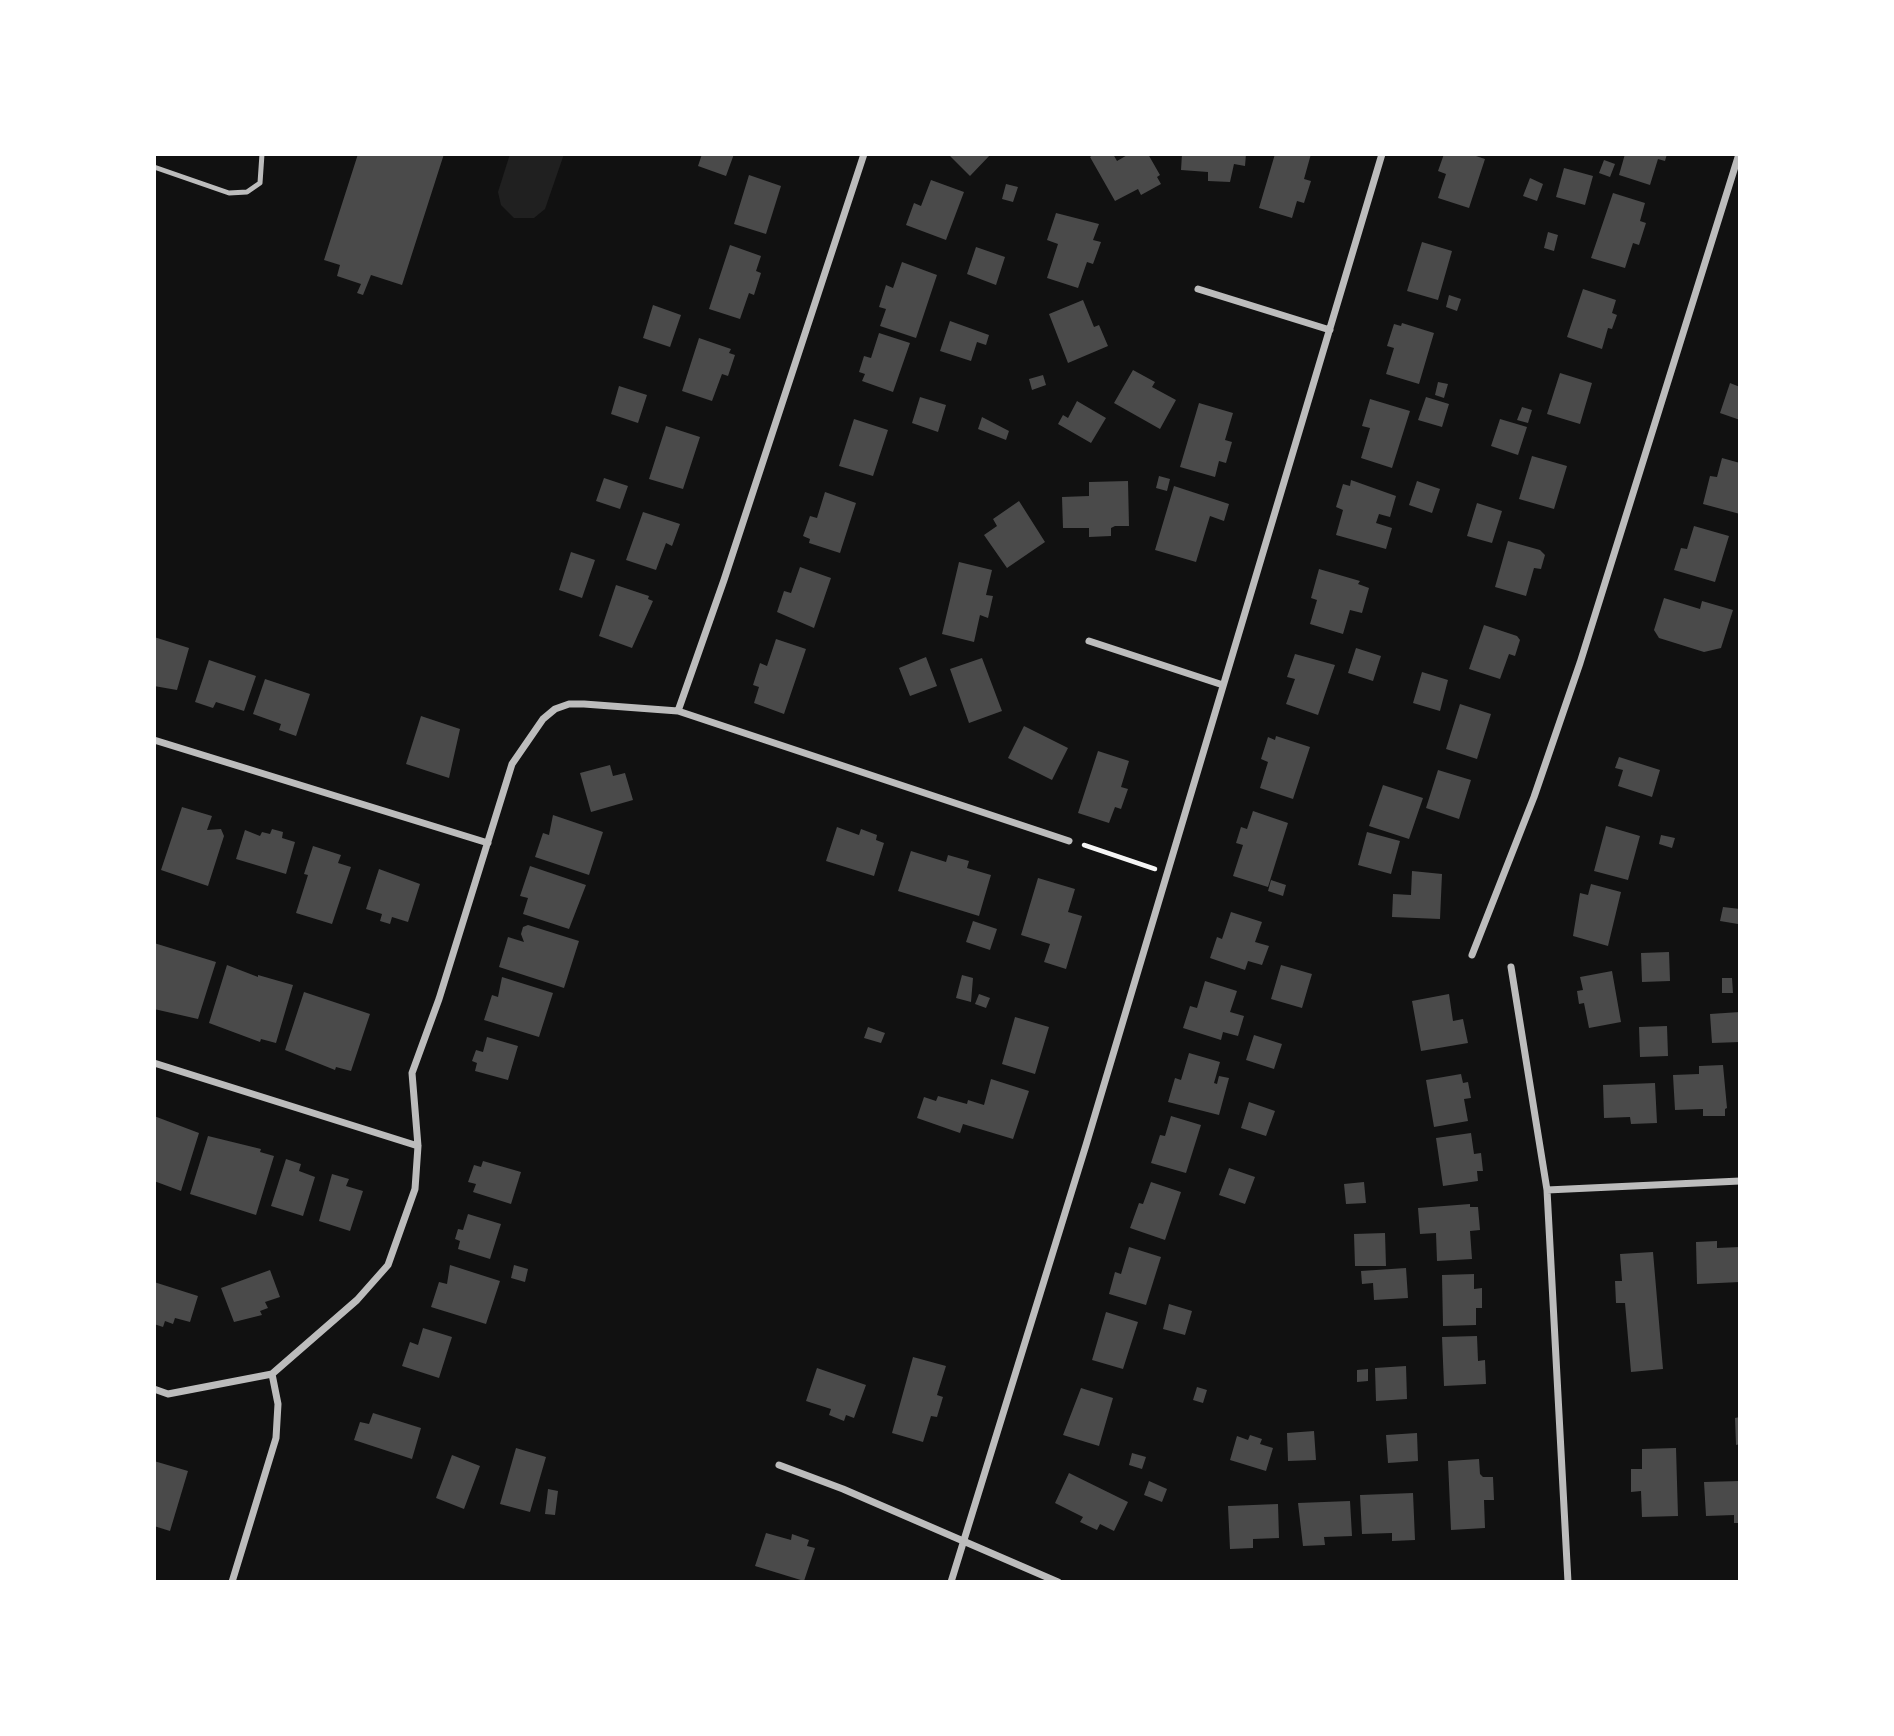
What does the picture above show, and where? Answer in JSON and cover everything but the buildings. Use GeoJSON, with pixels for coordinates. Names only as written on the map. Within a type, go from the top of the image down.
{"type":"FeatureCollection","features":[{"type":"Feature","properties":{"kind":"street"},"geometry":{"type":"LineString","coordinates":[[678,711],[724,580],[864,154]]}},
{"type":"Feature","properties":{"kind":"street"},"geometry":{"type":"LineString","coordinates":[[951,1582],[1382,154]]}},
{"type":"Feature","properties":{"kind":"street"},"geometry":{"type":"LineString","coordinates":[[1472,955],[1534,797],[1580,663],[1739,154]]}},
{"type":"Feature","properties":{"kind":"street"},"geometry":{"type":"LineString","coordinates":[[1198,289],[1330,330]]}},
{"type":"Feature","properties":{"kind":"street"},"geometry":{"type":"LineString","coordinates":[[1089,641],[1223,685]]}},
{"type":"Feature","properties":{"kind":"street"},"geometry":{"type":"LineString","coordinates":[[154,1389],[168,1394],[272,1374],[357,1300],[387,1265],[415,1189],[418,1146],[412,1073],[439,999],[512,764],[543,719],[555,709],[569,704],[584,704],[678,711],[1069,841]]}},
{"type":"Feature","properties":{"kind":"street"},"geometry":{"type":"LineString","coordinates":[[154,740],[488,843]]}},
{"type":"Feature","properties":{"kind":"street"},"geometry":{"type":"LineString","coordinates":[[1511,967],[1547,1190],[1568,1582]]}},
{"type":"Feature","properties":{"kind":"street"},"geometry":{"type":"LineString","coordinates":[[154,1063],[418,1146]]}},
{"type":"Feature","properties":{"kind":"street"},"geometry":{"type":"LineString","coordinates":[[1547,1190],[1740,1181]]}},
{"type":"Feature","properties":{"kind":"street"},"geometry":{"type":"LineString","coordinates":[[232,1582],[276,1438],[278,1404],[272,1374]]}},
{"type":"Feature","properties":{"kind":"street"},"geometry":{"type":"LineString","coordinates":[[779,1465],[1058,1582]]}},
{"type":"Feature","properties":{"kind":"lane"},"geometry":{"type":"LineString","coordinates":[[154,167],[229,192],[247,192],[260,183],[262,154]]}},
{"type":"Feature","properties":{"kind":"path"},"geometry":{"type":"LineString","coordinates":[[1069,841],[1166,873]]}},
{"type":"Feature","properties":{"kind":"shaded area"},"geometry":{"type":"Polygon","coordinates":[[[510,154],[564,154],[545,209],[534,218],[514,218],[501,205],[498,192],[510,154]]]}}]}
